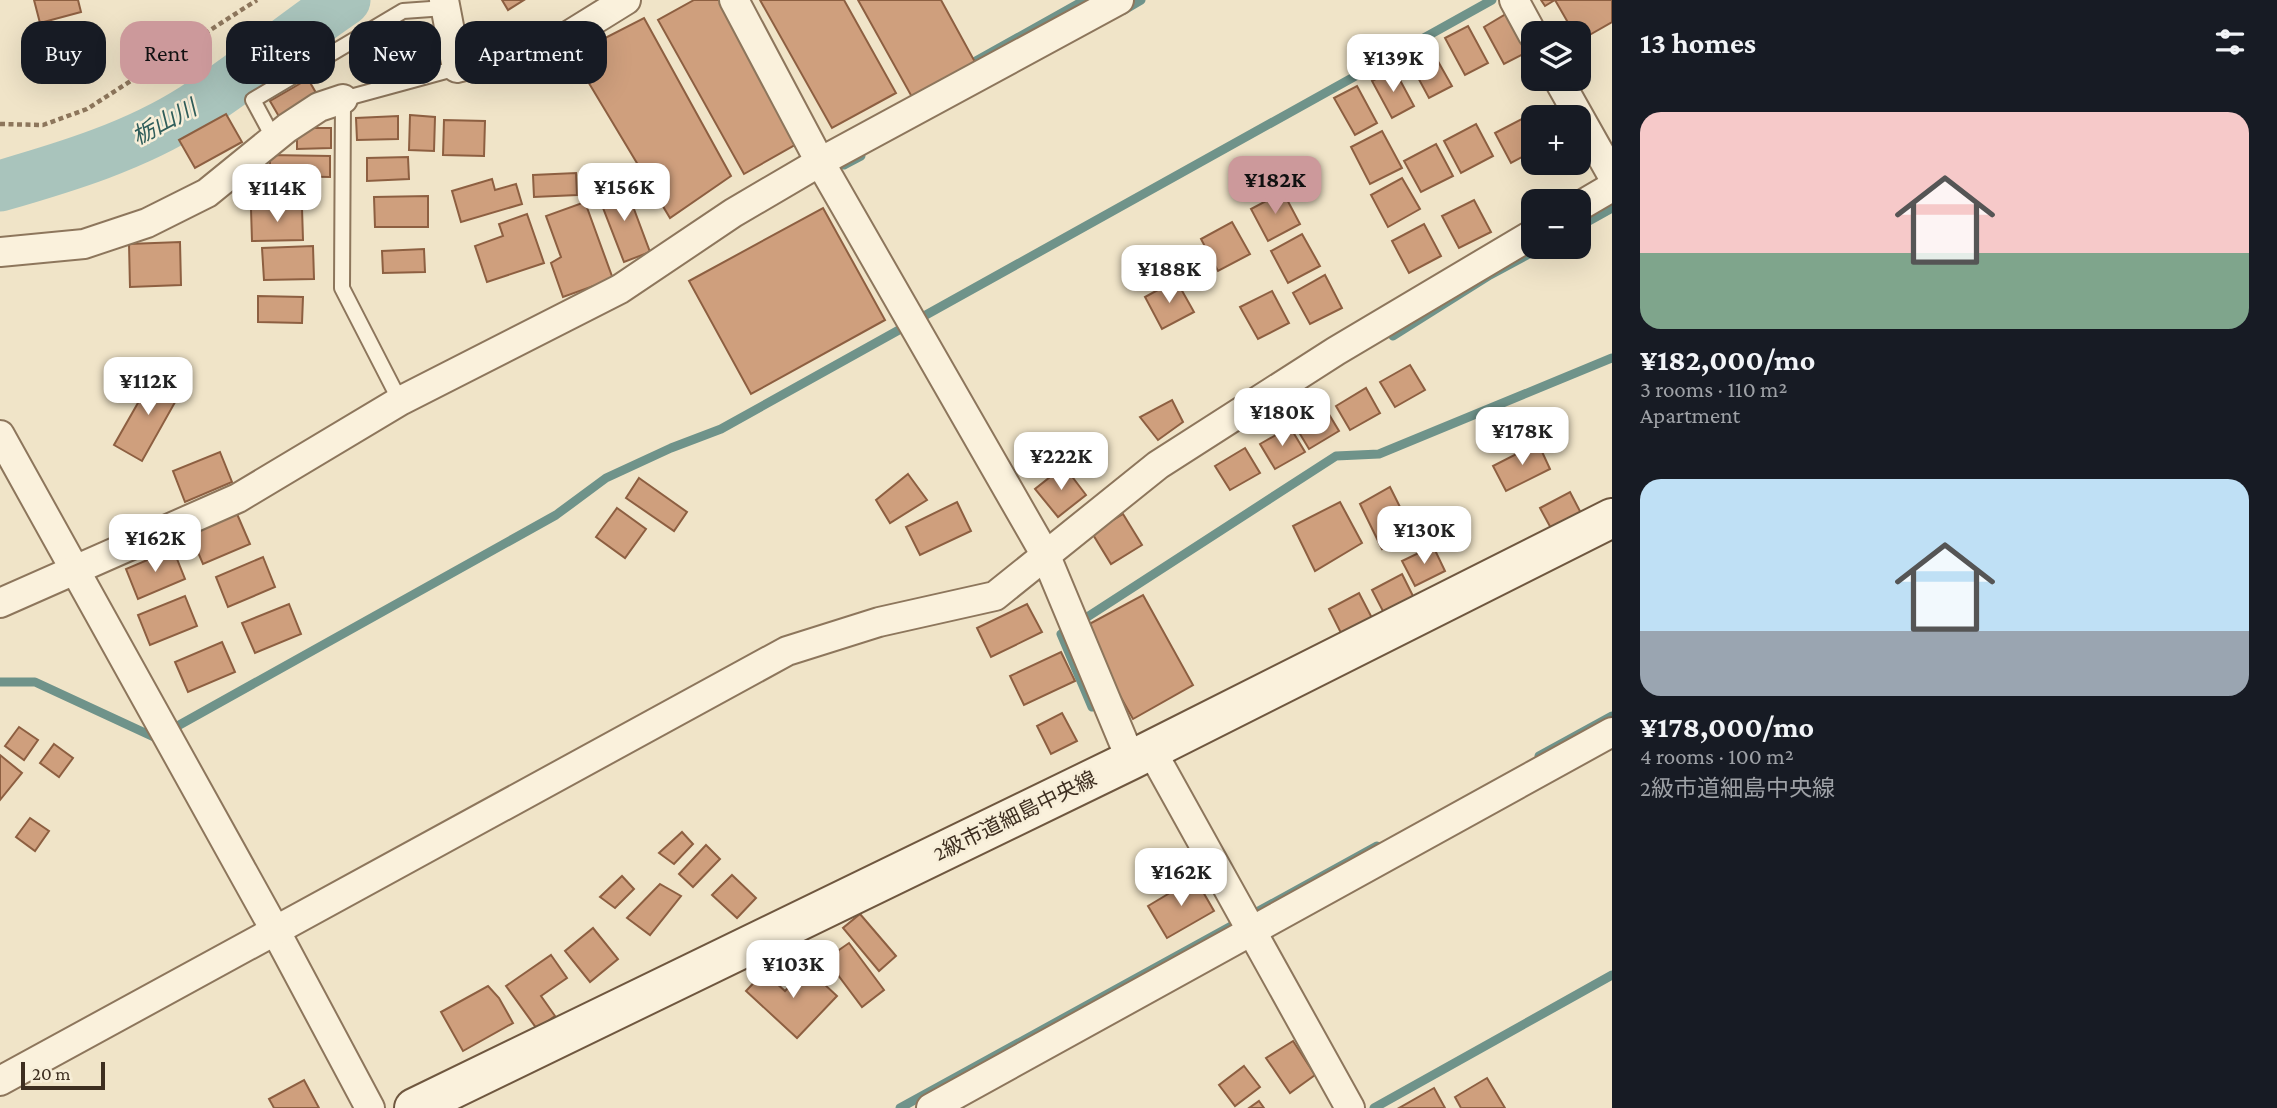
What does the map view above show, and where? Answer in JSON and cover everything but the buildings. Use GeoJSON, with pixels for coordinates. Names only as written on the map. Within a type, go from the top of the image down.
{"type":"FeatureCollection","features":[{"type":"Feature","properties":{"kind":"street"},"geometry":{"type":"LineString","coordinates":[[592,21],[626,0]]}},
{"type":"Feature","properties":{"kind":"street"},"geometry":{"type":"LineString","coordinates":[[734,0],[820,162],[1045,554],[1140,754],[1252,932],[1350,1108]]}},
{"type":"Feature","properties":{"kind":"street"},"geometry":{"type":"LineString","coordinates":[[0,603],[238,498],[400,401],[620,289],[733,213],[820,162],[1119,0]]}},
{"type":"Feature","properties":{"kind":"street"},"geometry":{"type":"LineString","coordinates":[[1514,0],[1525,21]]}},
{"type":"Feature","properties":{"kind":"street"},"geometry":{"type":"LineString","coordinates":[[446,3],[455,56]]}},
{"type":"Feature","properties":{"kind":"street"},"geometry":{"type":"LineString","coordinates":[[1565,91],[1612,175]]}},
{"type":"Feature","properties":{"kind":"street"},"geometry":{"type":"LineString","coordinates":[[0,252],[84,244],[147,223],[207,193],[319,107],[343,99]]}},
{"type":"Feature","properties":{"kind":"street"},"geometry":{"type":"LineString","coordinates":[[1591,199],[1612,187]]}},
{"type":"Feature","properties":{"kind":"street"},"geometry":{"type":"LineString","coordinates":[[0,1081],[787,650],[880,622],[995,596],[1158,465],[1336,351],[1521,241]]}},
{"type":"Feature","properties":{"kind":"street"},"geometry":{"type":"LineString","coordinates":[[0,435],[275,930],[370,1108]]}},
{"type":"Feature","properties":{"kind":"street","name":"2級市道細島中央線"},"geometry":{"type":"LineString","coordinates":[[414,1108],[1140,754],[1612,518]]}},
{"type":"Feature","properties":{"kind":"street"},"geometry":{"type":"LineString","coordinates":[[931,1108],[1612,732]]}},
{"type":"Feature","properties":{"kind":"lane"},"geometry":{"type":"LineString","coordinates":[[274,139],[253,100],[403,11],[446,3]]}},
{"type":"Feature","properties":{"kind":"lane"},"geometry":{"type":"LineString","coordinates":[[400,401],[342,288],[343,99],[455,69]]}},
{"type":"Feature","properties":{"kind":"path"},"geometry":{"type":"LineString","coordinates":[[0,124],[43,125],[87,109],[257,0]]}},
{"type":"Feature","properties":{"kind":"waterway","name":"栃山川"},"geometry":{"type":"LineString","coordinates":[[0,186],[100,154],[171,122],[231,83],[345,0]]}},
{"type":"Feature","properties":{"kind":"waterway"},"geometry":{"type":"LineString","coordinates":[[967,66],[1085,0]]}},
{"type":"Feature","properties":{"kind":"waterway"},"geometry":{"type":"LineString","coordinates":[[1124,10],[1141,0]]}},
{"type":"Feature","properties":{"kind":"waterway"},"geometry":{"type":"LineString","coordinates":[[0,682],[35,682],[156,738],[556,515],[606,478],[671,448],[721,429],[1492,0]]}},
{"type":"Feature","properties":{"kind":"waterway"},"geometry":{"type":"LineString","coordinates":[[844,165],[861,156]]}},
{"type":"Feature","properties":{"kind":"waterway"},"geometry":{"type":"LineString","coordinates":[[1591,220],[1612,208]]}},
{"type":"Feature","properties":{"kind":"waterway"},"geometry":{"type":"LineString","coordinates":[[1393,336],[1521,258]]}},
{"type":"Feature","properties":{"kind":"waterway"},"geometry":{"type":"LineString","coordinates":[[1092,707],[1061,634],[1336,456],[1379,454],[1612,358]]}},
{"type":"Feature","properties":{"kind":"waterway"},"geometry":{"type":"LineString","coordinates":[[1539,756],[1612,716]]}},
{"type":"Feature","properties":{"kind":"waterway"},"geometry":{"type":"LineString","coordinates":[[900,1108],[1377,846]]}},
{"type":"Feature","properties":{"kind":"waterway"},"geometry":{"type":"LineString","coordinates":[[1374,1108],[1612,975]]}}]}
